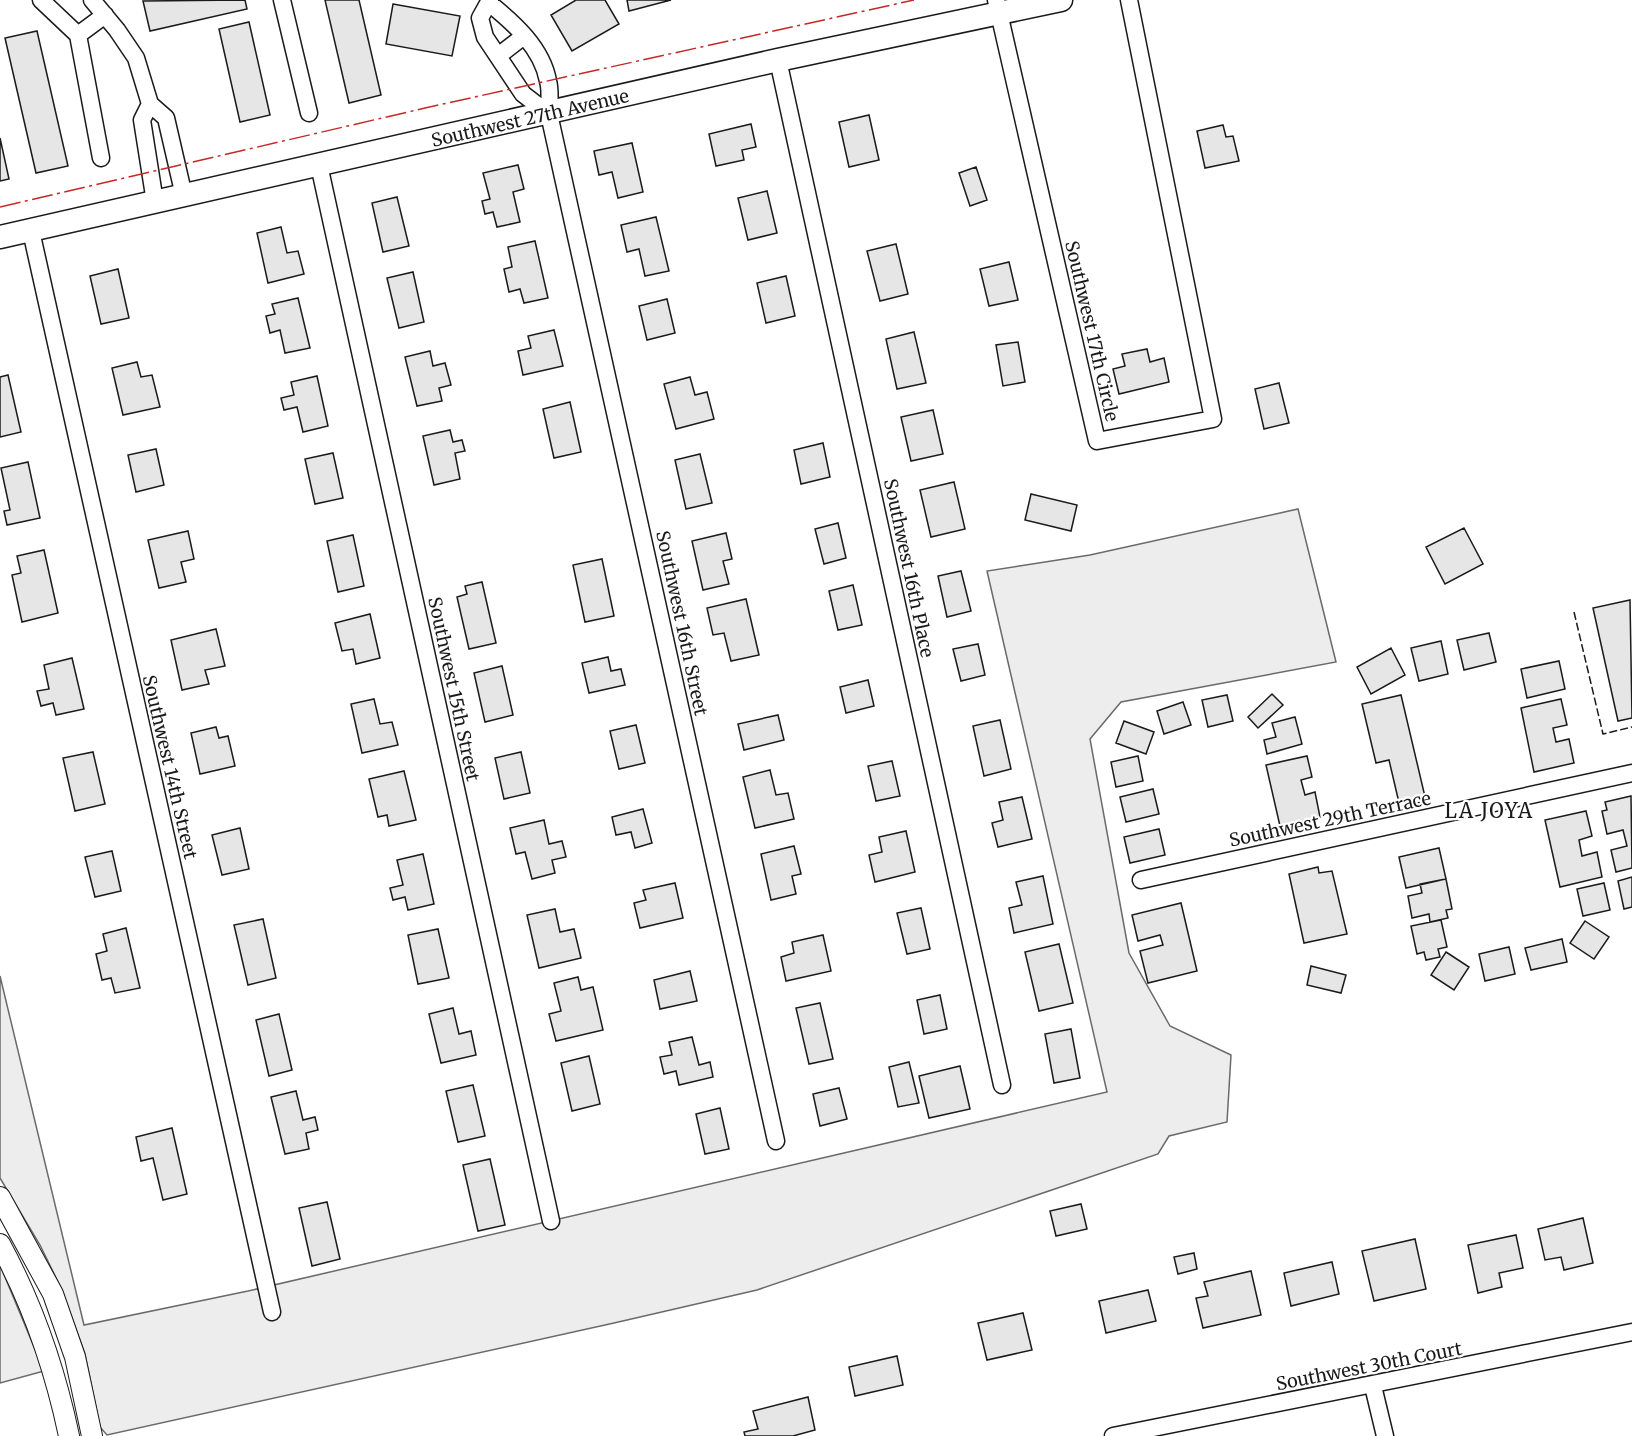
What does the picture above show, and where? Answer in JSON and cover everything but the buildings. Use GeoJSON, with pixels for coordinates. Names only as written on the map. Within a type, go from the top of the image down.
{"type":"FeatureCollection","features":[{"type":"Feature","properties":{"kind":"main road","name":"Southwest 27th Avenue"},"geometry":{"type":"LineString","coordinates":[[0,237],[549,114],[998,7],[1061,0]]}},
{"type":"Feature","properties":{"kind":"street"},"geometry":{"type":"LineString","coordinates":[[41,0],[78,34],[101,158]]}},
{"type":"Feature","properties":{"kind":"street"},"geometry":{"type":"LineString","coordinates":[[92,0],[136,58],[150,104],[166,118],[184,196]]}},
{"type":"Feature","properties":{"kind":"street"},"geometry":{"type":"LineString","coordinates":[[282,0],[309,113]]}},
{"type":"Feature","properties":{"kind":"street","name":"Southwest 17th Circle"},"geometry":{"type":"LineString","coordinates":[[998,7],[1096,441],[1213,418],[1129,0]]}},
{"type":"Feature","properties":{"kind":"street"},"geometry":{"type":"LineString","coordinates":[[490,2],[480,18],[485,37],[523,94],[549,114]]}},
{"type":"Feature","properties":{"kind":"street","name":"Southwest 16th Street"},"geometry":{"type":"LineString","coordinates":[[490,2],[510,19],[539,55],[549,81],[549,114],[776,1141]]}},
{"type":"Feature","properties":{"kind":"street"},"geometry":{"type":"LineString","coordinates":[[78,34],[105,15]]}},
{"type":"Feature","properties":{"kind":"street"},"geometry":{"type":"LineString","coordinates":[[498,56],[524,36]]}},
{"type":"Feature","properties":{"kind":"street","name":"Southwest 16th Place"},"geometry":{"type":"LineString","coordinates":[[778,60],[1002,1085]]}},
{"type":"Feature","properties":{"kind":"street"},"geometry":{"type":"LineString","coordinates":[[150,104],[142,120],[155,202]]}},
{"type":"Feature","properties":{"kind":"street","name":"Southwest 15th Street"},"geometry":{"type":"LineString","coordinates":[[319,165],[551,1221]]}},
{"type":"Feature","properties":{"kind":"street","name":"Southwest 14th Street"},"geometry":{"type":"LineString","coordinates":[[31,231],[272,1312]]}},
{"type":"Feature","properties":{"kind":"street","name":"Southwest 29th Terrace"},"geometry":{"type":"LineString","coordinates":[[1141,880],[1632,773]]}},
{"type":"Feature","properties":{"kind":"street"},"geometry":{"type":"LineString","coordinates":[[0,1197],[53,1294],[75,1357],[92,1436]]}},
{"type":"Feature","properties":{"kind":"street"},"geometry":{"type":"LineString","coordinates":[[0,1244],[15,1272],[56,1375],[69,1436]]}},
{"type":"Feature","properties":{"kind":"street","name":"Southwest 30th Court"},"geometry":{"type":"LineString","coordinates":[[1113,1436],[1373,1386],[1632,1332]]}},
{"type":"Feature","properties":{"kind":"street"},"geometry":{"type":"LineString","coordinates":[[1373,1386],[1384,1436]]}},
{"type":"Feature","properties":{"kind":"shaded area"},"geometry":{"type":"Polygon","coordinates":[[[1298,509],[1336,662],[1121,702],[1090,739],[1129,953],[1170,1026],[1231,1055],[1227,1122],[1169,1136],[1158,1154],[757,1290],[107,1435],[100,1427],[85,1354],[62,1290],[40,1245],[0,1178],[0,976],[84,1325],[248,1291],[1107,1092],[987,571],[1090,555],[1298,509]]]}},
{"type":"Feature","properties":{"kind":"shaded area"},"geometry":{"type":"Polygon","coordinates":[[[0,1265],[44,1371],[0,1383],[0,1265]]]}},
{"type":"Feature","properties":{"kind":"fence"},"geometry":{"type":"LineString","coordinates":[[1574,612],[1603,734],[1632,727]]}},
{"type":"Feature","properties":{"kind":"power"},"geometry":{"type":"LineString","coordinates":[[0,207],[425,108],[914,0]]}},
{"type":"Feature","properties":{"kind":"district","name":"LA JOYA"},"geometry":{"type":"Point","coordinates":[1489,810]}}]}
